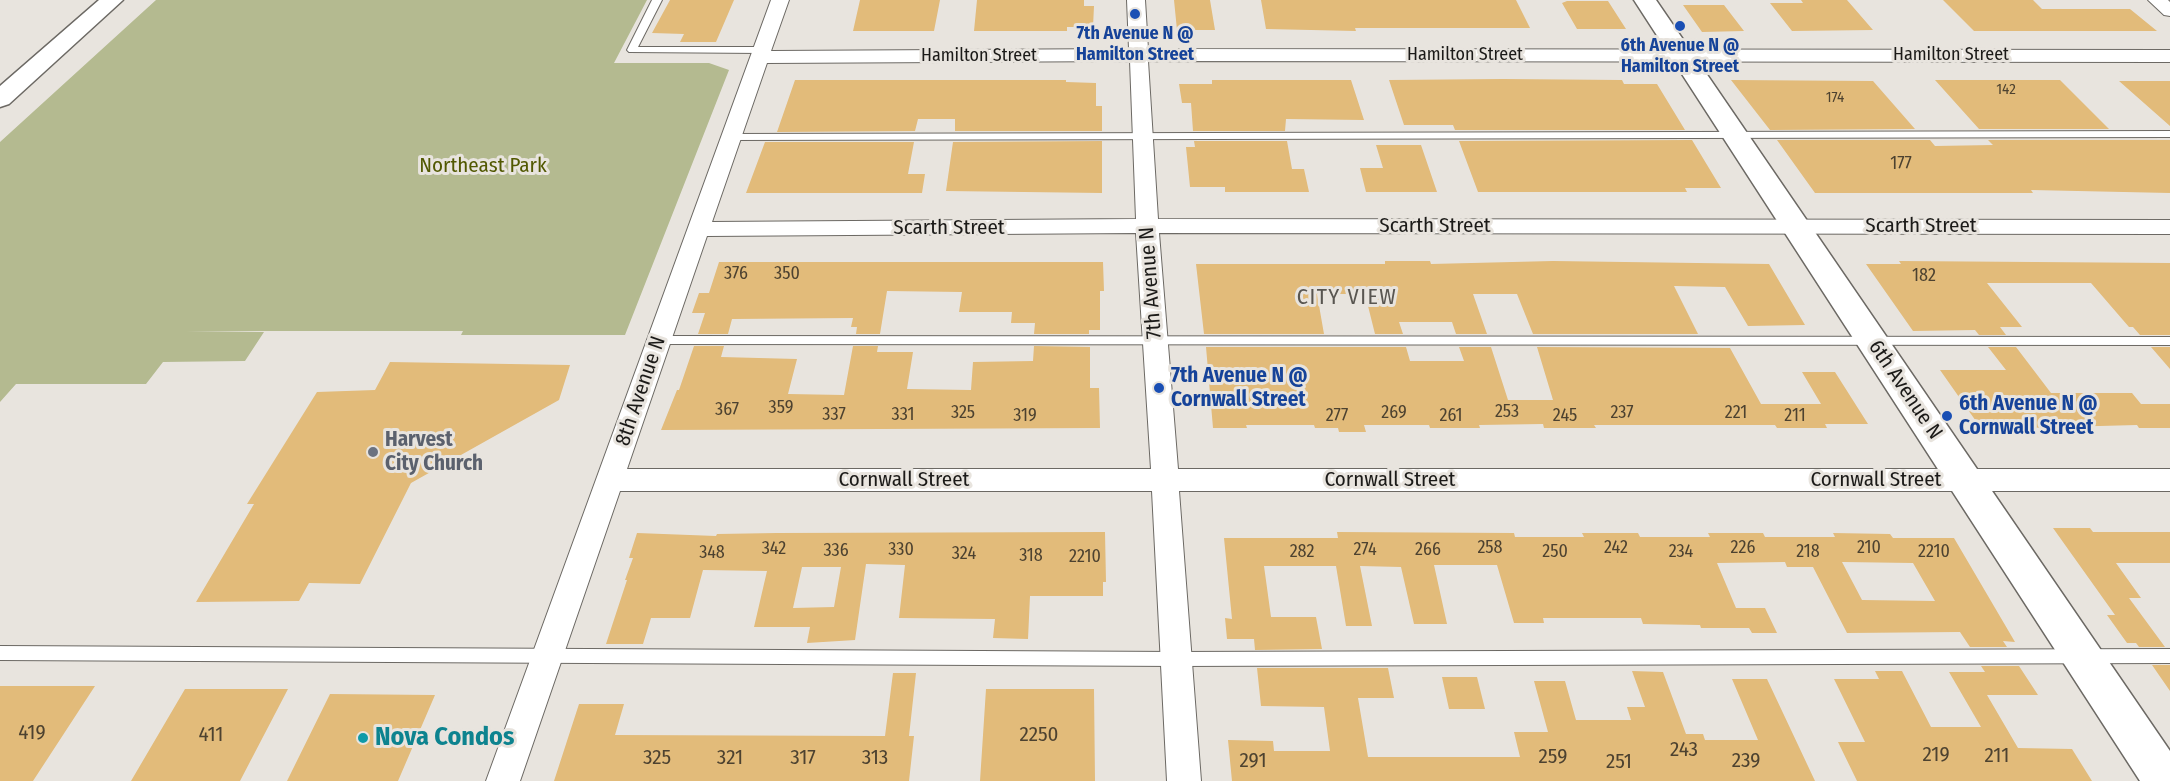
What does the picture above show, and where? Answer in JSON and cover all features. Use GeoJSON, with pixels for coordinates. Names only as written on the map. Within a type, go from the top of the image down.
{"type":"FeatureCollection","features":[{"type":"Feature","properties":{"kind":"street"},"geometry":{"type":"LineString","coordinates":[[0,99],[112,0]]}},
{"type":"Feature","properties":{"kind":"street","name":"8th Avenue N"},"geometry":{"type":"LineString","coordinates":[[503,781],[780,0]]}},
{"type":"Feature","properties":{"kind":"street","name":"7th Avenue N"},"geometry":{"type":"LineString","coordinates":[[1136,0],[1147,226],[1166,480],[1184,781]]}},
{"type":"Feature","properties":{"kind":"street","name":"6th Avenue N"},"geometry":{"type":"LineString","coordinates":[[1645,0],[2165,781]]}},
{"type":"Feature","properties":{"kind":"street"},"geometry":{"type":"LineString","coordinates":[[2157,0],[2170,11]]}},
{"type":"Feature","properties":{"kind":"street","name":"Hamilton Street"},"geometry":{"type":"LineString","coordinates":[[760,54],[2170,56]]}},
{"type":"Feature","properties":{"kind":"street","name":"Scarth Street"},"geometry":{"type":"LineString","coordinates":[[699,229],[1147,226],[2170,227]]}},
{"type":"Feature","properties":{"kind":"street","name":"Cornwall Street"},"geometry":{"type":"LineString","coordinates":[[611,480],[2170,480]]}},
{"type":"Feature","properties":{"kind":"lane"},"geometry":{"type":"LineString","coordinates":[[657,0],[632,50],[760,54]]}},
{"type":"Feature","properties":{"kind":"lane"},"geometry":{"type":"LineString","coordinates":[[730,137],[1734,133],[2170,134]]}},
{"type":"Feature","properties":{"kind":"lane"},"geometry":{"type":"LineString","coordinates":[[658,340],[2170,341]]}},
{"type":"Feature","properties":{"kind":"lane"},"geometry":{"type":"LineString","coordinates":[[0,653],[1176,658],[2170,656]]}},
{"type":"Feature","properties":{"kind":"green space","name":"Northeast Park"},"geometry":{"type":"Polygon","coordinates":[[[156,0],[647,0],[614,63],[709,63],[729,70],[625,335],[461,335],[463,331],[186,331],[264,332],[245,361],[163,362],[146,384],[16,384],[0,402],[0,142],[156,0]]]}},
{"type":"Feature","properties":{"kind":"building"},"geometry":{"type":"Polygon","coordinates":[[[670,0],[734,0],[716,42],[680,42],[684,34],[652,33],[670,0]]]}},
{"type":"Feature","properties":{"kind":"building"},"geometry":{"type":"Polygon","coordinates":[[[860,0],[940,0],[934,31],[853,31],[860,0]]]}},
{"type":"Feature","properties":{"kind":"building"},"geometry":{"type":"Polygon","coordinates":[[[977,0],[1084,0],[1084,6],[1094,6],[1093,27],[1067,27],[1067,31],[974,31],[977,0]]]}},
{"type":"Feature","properties":{"kind":"building"},"geometry":{"type":"Polygon","coordinates":[[[1174,0],[1210,0],[1215,30],[1177,30],[1174,0]]]}},
{"type":"Feature","properties":{"kind":"building"},"geometry":{"type":"Polygon","coordinates":[[[1261,0],[1516,0],[1530,28],[1355,28],[1356,31],[1266,29],[1261,0]]]}},
{"type":"Feature","properties":{"kind":"building"},"geometry":{"type":"Polygon","coordinates":[[[1801,0],[1847,0],[1873,30],[1792,31],[1770,3],[1803,3],[1801,0]]]}},
{"type":"Feature","properties":{"kind":"building"},"geometry":{"type":"Polygon","coordinates":[[[1943,0],[2033,0],[2042,9],[2130,9],[2157,31],[1974,31],[1943,0]]]}},
{"type":"Feature","properties":{"kind":"building"},"geometry":{"type":"Polygon","coordinates":[[[1608,1],[1626,29],[1577,29],[1562,3],[1608,1]]]}},
{"type":"Feature","properties":{"kind":"building"},"geometry":{"type":"Polygon","coordinates":[[[1683,5],[1724,5],[1744,31],[1702,32],[1683,5]]]}},
{"type":"Feature","properties":{"kind":"building"},"geometry":{"type":"Polygon","coordinates":[[[795,80],[1066,80],[1066,82],[1096,83],[1096,106],[1102,106],[1102,131],[955,131],[955,119],[918,119],[915,131],[777,132],[795,80]]]}},
{"type":"Feature","properties":{"kind":"building"},"geometry":{"type":"Polygon","coordinates":[[[1212,80],[1351,80],[1364,120],[1286,119],[1285,131],[1193,131],[1191,103],[1182,103],[1179,84],[1212,84],[1212,80]]]}},
{"type":"Feature","properties":{"kind":"building"},"geometry":{"type":"Polygon","coordinates":[[[1389,80],[1622,80],[1624,84],[1657,84],[1685,130],[1455,130],[1453,125],[1404,125],[1389,80]]]}},
{"type":"Feature","properties":{"kind":"building"},"geometry":{"type":"Polygon","coordinates":[[[1731,80],[1873,81],[1915,129],[1770,130],[1731,80]]]}},
{"type":"Feature","properties":{"kind":"building"},"geometry":{"type":"Polygon","coordinates":[[[1935,80],[2060,80],[2109,129],[1979,129],[1935,80]]]}},
{"type":"Feature","properties":{"kind":"building"},"geometry":{"type":"Polygon","coordinates":[[[2119,81],[2170,81],[2170,126],[2119,81]]]}},
{"type":"Feature","properties":{"kind":"building"},"geometry":{"type":"Polygon","coordinates":[[[1692,140],[1721,188],[1685,188],[1687,192],[1478,192],[1459,141],[1692,140]]]}},
{"type":"Feature","properties":{"kind":"building"},"geometry":{"type":"Polygon","coordinates":[[[1777,140],[1930,140],[1935,146],[1993,145],[1988,140],[2170,140],[2170,193],[2031,190],[2033,193],[1815,193],[1777,140]]]}},
{"type":"Feature","properties":{"kind":"building"},"geometry":{"type":"Polygon","coordinates":[[[1102,141],[1102,193],[946,191],[953,142],[1102,141]]]}},
{"type":"Feature","properties":{"kind":"building"},"geometry":{"type":"Polygon","coordinates":[[[1194,141],[1287,141],[1292,169],[1304,169],[1309,192],[1225,192],[1225,187],[1190,187],[1186,147],[1195,147],[1194,141]]]}},
{"type":"Feature","properties":{"kind":"building"},"geometry":{"type":"Polygon","coordinates":[[[765,142],[914,142],[908,174],[925,174],[922,193],[746,193],[765,142]]]}},
{"type":"Feature","properties":{"kind":"building"},"geometry":{"type":"Polygon","coordinates":[[[1376,145],[1421,145],[1437,192],[1366,192],[1360,168],[1383,168],[1376,145]]]}},
{"type":"Feature","properties":{"kind":"building"},"geometry":{"type":"Polygon","coordinates":[[[1385,261],[1430,261],[1431,264],[1553,261],[1769,264],[1805,325],[1748,326],[1725,287],[1674,286],[1698,334],[1533,334],[1517,294],[1473,294],[1487,334],[1456,334],[1452,322],[1399,322],[1403,334],[1375,334],[1365,294],[1317,294],[1324,334],[1204,334],[1196,264],[1385,264],[1385,261]]]}},
{"type":"Feature","properties":{"kind":"building"},"geometry":{"type":"Polygon","coordinates":[[[1899,261],[2170,263],[2170,335],[2140,335],[2133,327],[2129,327],[2091,283],[1987,283],[2022,327],[2000,327],[2006,335],[1979,335],[1975,330],[1913,331],[1866,264],[1901,264],[1899,261]]]}},
{"type":"Feature","properties":{"kind":"building"},"geometry":{"type":"Polygon","coordinates":[[[719,262],[1103,262],[1104,291],[1100,291],[1100,330],[1089,330],[1089,334],[1034,334],[1035,323],[1011,323],[1012,312],[959,312],[962,292],[887,291],[880,334],[856,334],[857,327],[851,327],[853,318],[732,319],[728,334],[698,334],[705,313],[692,313],[699,293],[709,293],[719,262]]]}},
{"type":"Feature","properties":{"kind":"building"},"geometry":{"type":"Polygon","coordinates":[[[694,346],[724,346],[721,357],[797,359],[788,394],[844,395],[853,346],[878,346],[877,352],[913,352],[907,389],[971,390],[973,362],[1033,361],[1034,346],[1090,347],[1090,388],[1099,388],[1100,428],[661,430],[677,390],[679,390],[694,346]]]}},
{"type":"Feature","properties":{"kind":"building"},"geometry":{"type":"Polygon","coordinates":[[[1206,347],[1406,347],[1410,361],[1464,361],[1459,347],[1491,347],[1508,400],[1553,400],[1537,347],[1730,348],[1761,404],[1821,404],[1802,372],[1835,372],[1868,424],[1825,424],[1827,428],[1777,428],[1775,425],[1594,425],[1596,428],[1544,428],[1543,424],[1430,428],[1429,425],[1364,425],[1366,432],[1339,432],[1338,428],[1315,428],[1314,425],[1246,425],[1247,428],[1213,428],[1206,347]]]}},
{"type":"Feature","properties":{"kind":"building"},"geometry":{"type":"Polygon","coordinates":[[[1988,347],[2016,347],[2051,393],[2132,393],[2141,404],[2170,404],[2170,428],[2139,428],[2137,425],[2024,428],[2021,424],[1978,424],[1940,370],[2006,370],[1988,347]]]}},
{"type":"Feature","properties":{"kind":"building"},"geometry":{"type":"Polygon","coordinates":[[[2151,347],[2170,347],[2170,369],[2151,347]]]}},
{"type":"Feature","properties":{"kind":"building","name":"Harvest City Church"},"geometry":{"type":"Polygon","coordinates":[[[390,362],[570,365],[559,400],[411,483],[360,584],[309,583],[299,601],[196,602],[254,504],[247,504],[317,392],[375,390],[390,362]]]}},
{"type":"Feature","properties":{"kind":"building"},"geometry":{"type":"Polygon","coordinates":[[[2053,528],[2090,528],[2093,532],[2170,532],[2170,563],[2116,563],[2141,598],[2129,598],[2165,647],[2139,647],[2136,643],[2127,643],[2107,615],[2115,615],[2053,528]]]}},
{"type":"Feature","properties":{"kind":"building"},"geometry":{"type":"Polygon","coordinates":[[[1105,532],[1106,582],[1103,582],[1103,596],[1030,596],[1028,639],[993,638],[995,619],[899,618],[905,565],[866,564],[855,640],[807,643],[810,627],[754,627],[767,571],[703,570],[690,618],[651,618],[643,644],[606,644],[627,580],[625,580],[633,558],[629,558],[637,533],[716,536],[717,534],[1105,532]],[[802,567],[793,608],[834,607],[841,567],[802,567]]]}},
{"type":"Feature","properties":{"kind":"building"},"geometry":{"type":"Polygon","coordinates":[[[1337,532],[1514,533],[1515,537],[1584,537],[1582,533],[1638,533],[1640,537],[1710,537],[1708,533],[1763,533],[1765,537],[1835,537],[1833,533],[1890,534],[1893,538],[1954,538],[2015,642],[2003,641],[2007,647],[1970,647],[1960,632],[1847,633],[1813,567],[1787,567],[1785,562],[1717,563],[1736,608],[1765,608],[1777,633],[1752,633],[1749,628],[1701,628],[1700,625],[1643,624],[1641,618],[1543,618],[1544,623],[1514,623],[1497,565],[1434,565],[1447,624],[1414,624],[1401,567],[1360,566],[1372,626],[1346,626],[1336,566],[1264,566],[1271,617],[1316,617],[1322,649],[1255,650],[1254,639],[1227,639],[1225,618],[1232,619],[1224,538],[1338,538],[1337,532]],[[1842,562],[1862,600],[1935,601],[1913,563],[1842,562]]]}},
{"type":"Feature","properties":{"kind":"building"},"geometry":{"type":"Polygon","coordinates":[[[2152,665],[2170,665],[2170,691],[2152,665]]]}},
{"type":"Feature","properties":{"kind":"building"},"geometry":{"type":"Polygon","coordinates":[[[1981,666],[2019,666],[2038,695],[1987,695],[2018,748],[2072,749],[2092,781],[1857,781],[1838,742],[1865,742],[1834,679],[1879,679],[1875,671],[1902,671],[1931,727],[1981,727],[1949,672],[1985,672],[1981,666]]]}},
{"type":"Feature","properties":{"kind":"building"},"geometry":{"type":"Polygon","coordinates":[[[1257,668],[1388,668],[1394,698],[1358,698],[1368,757],[1520,757],[1514,732],[1548,732],[1534,681],[1565,681],[1576,720],[1631,720],[1627,707],[1645,707],[1632,671],[1663,672],[1686,734],[1703,734],[1705,740],[1758,740],[1732,679],[1767,679],[1815,781],[1232,781],[1228,740],[1273,741],[1274,751],[1330,751],[1324,707],[1261,706],[1257,668]]]}},
{"type":"Feature","properties":{"kind":"building"},"geometry":{"type":"Polygon","coordinates":[[[893,673],[916,673],[909,736],[914,736],[909,781],[554,781],[579,704],[624,704],[615,735],[885,736],[893,673]]]}},
{"type":"Feature","properties":{"kind":"building"},"geometry":{"type":"Polygon","coordinates":[[[1442,677],[1477,677],[1485,709],[1449,709],[1442,677]]]}},
{"type":"Feature","properties":{"kind":"building"},"geometry":{"type":"Polygon","coordinates":[[[0,686],[95,686],[33,781],[0,781],[0,686]]]}},
{"type":"Feature","properties":{"kind":"building"},"geometry":{"type":"Polygon","coordinates":[[[185,689],[288,689],[240,781],[131,781],[185,689]]]}},
{"type":"Feature","properties":{"kind":"building"},"geometry":{"type":"Polygon","coordinates":[[[986,689],[1094,689],[1095,781],[980,781],[986,689]]]}},
{"type":"Feature","properties":{"kind":"building","name":"Nova Condos"},"geometry":{"type":"Polygon","coordinates":[[[330,694],[435,695],[398,781],[287,781],[330,694]]]}},
{"type":"Feature","properties":{"kind":"place","name":"7th Avenue N @ Hamilton Street"},"geometry":{"type":"Point","coordinates":[1135,14]}},
{"type":"Feature","properties":{"kind":"place","name":"6th Avenue N @ Hamilton Street"},"geometry":{"type":"Point","coordinates":[1680,26]}},
{"type":"Feature","properties":{"kind":"place","name":"7th Avenue N @ Cornwall Street"},"geometry":{"type":"Point","coordinates":[1159,388]}},
{"type":"Feature","properties":{"kind":"place","name":"6th Avenue N @ Cornwall Street"},"geometry":{"type":"Point","coordinates":[1947,416]}},
{"type":"Feature","properties":{"kind":"place","name":"Harvest City Church"},"geometry":{"type":"Point","coordinates":[373,452]}},
{"type":"Feature","properties":{"kind":"place","name":"Nova Condos"},"geometry":{"type":"Point","coordinates":[363,738]}},
{"type":"Feature","properties":{"kind":"district","name":"CITY VIEW"},"geometry":{"type":"Point","coordinates":[1347,298]}}]}
